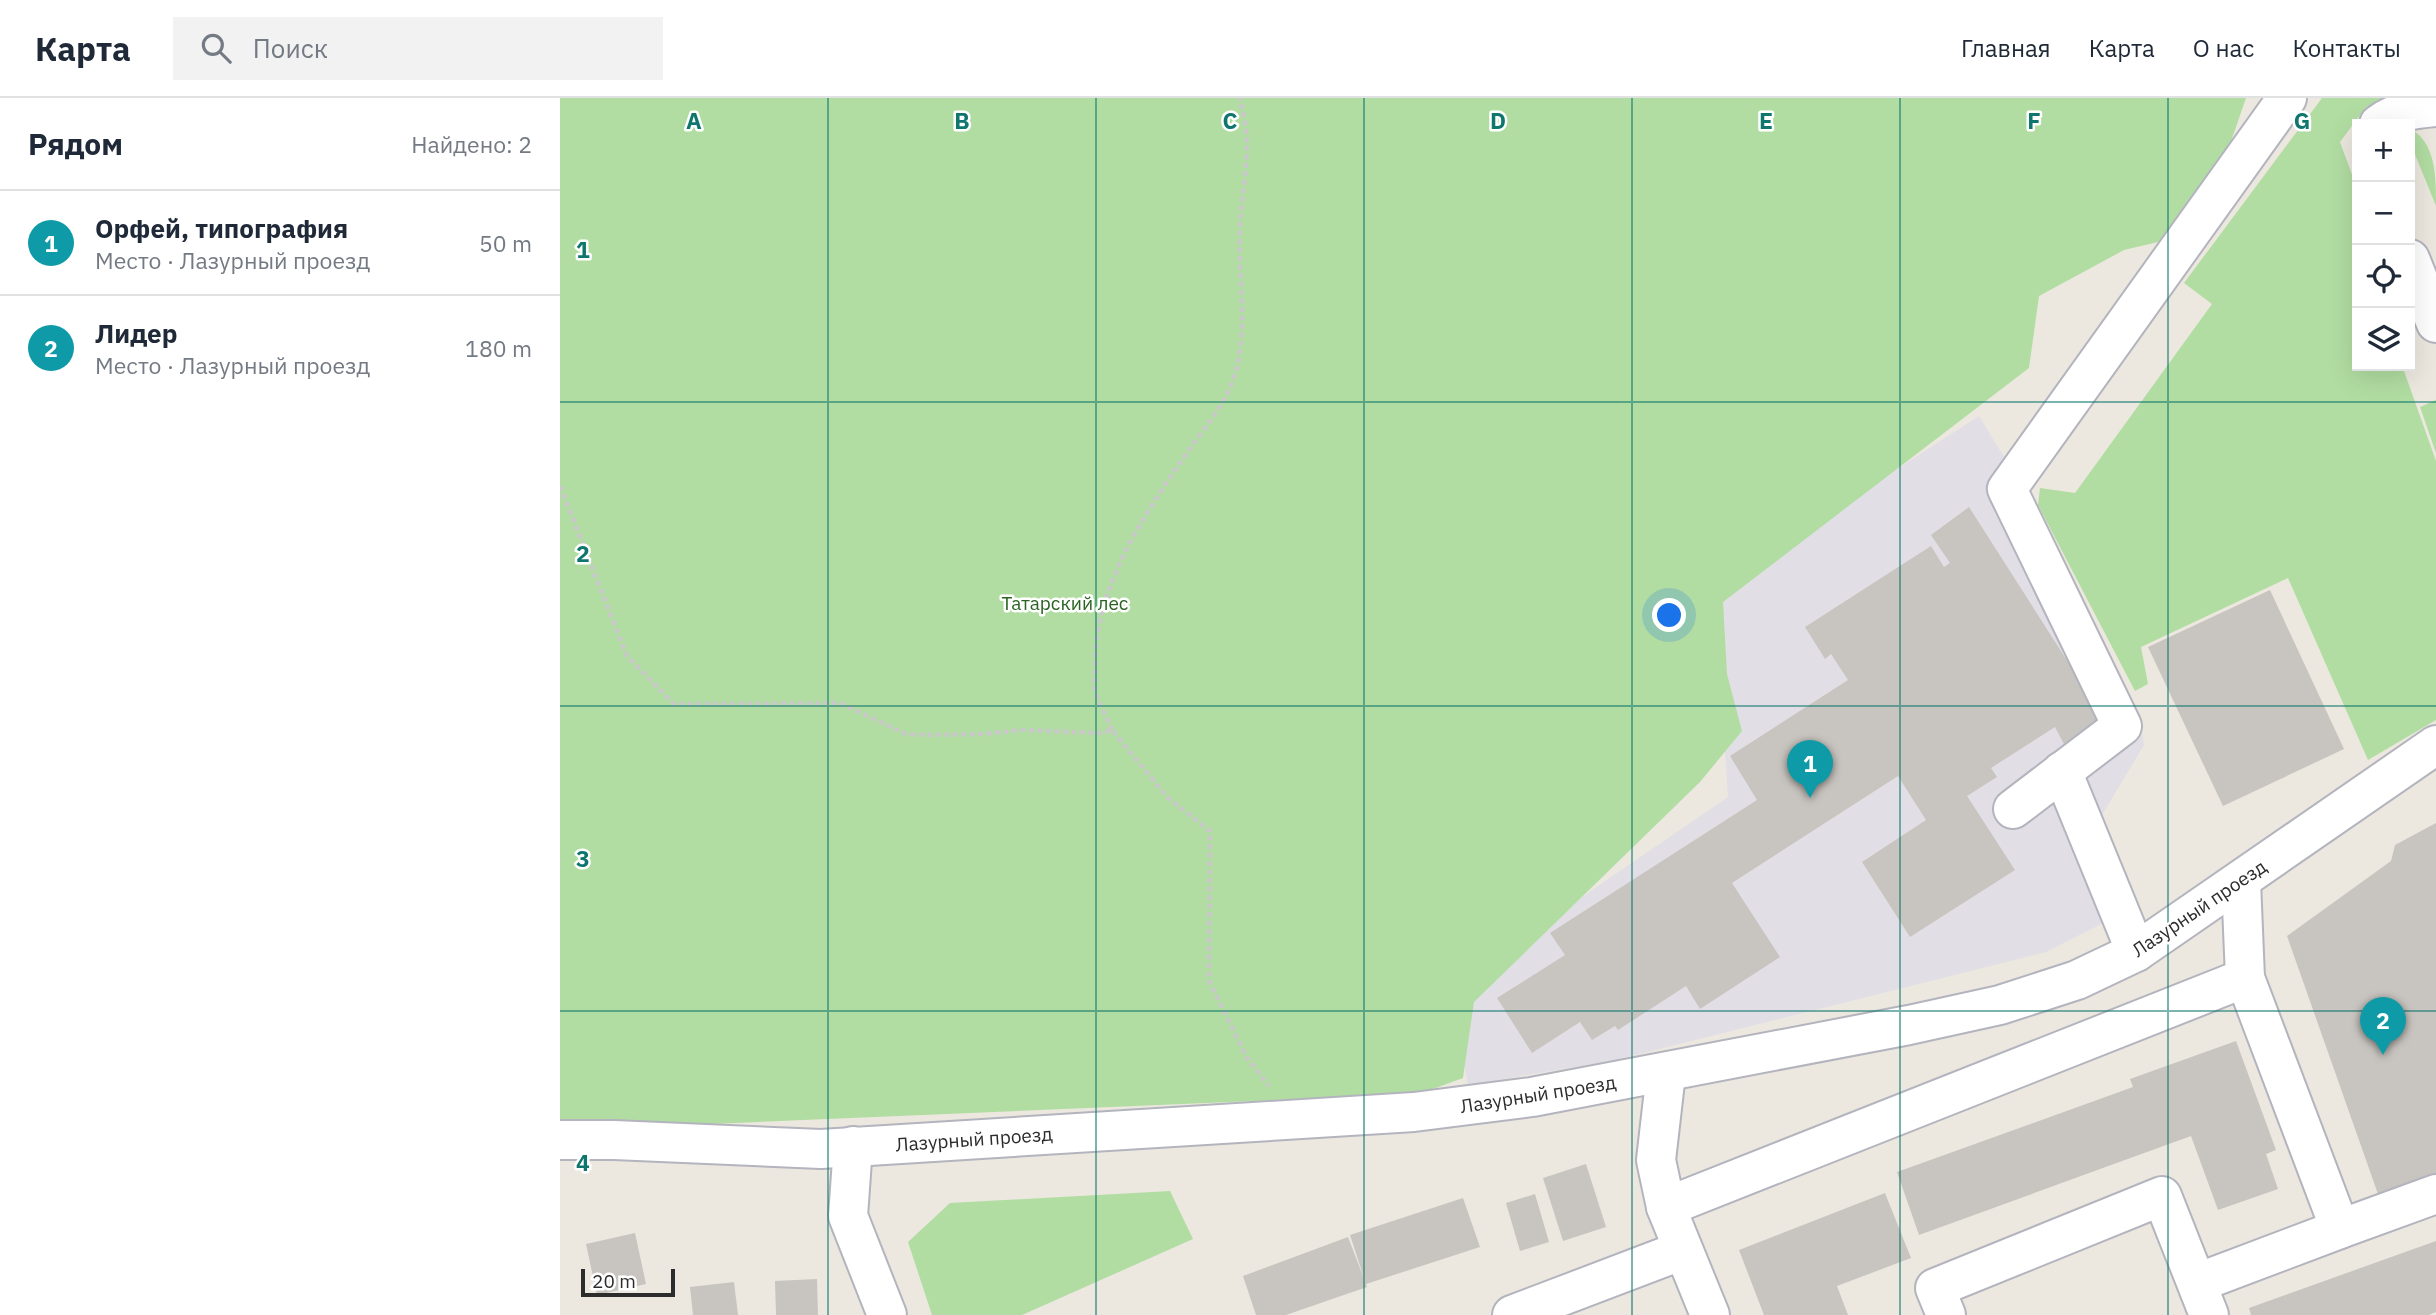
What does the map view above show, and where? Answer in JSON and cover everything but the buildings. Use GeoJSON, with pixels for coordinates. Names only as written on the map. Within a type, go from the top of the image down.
{"type":"FeatureCollection","features":[{"type":"Feature","properties":{"kind":"street"},"geometry":{"type":"LineString","coordinates":[[2013,808],[2122,726],[2007,489],[2287,98]]}},
{"type":"Feature","properties":{"kind":"street"},"geometry":{"type":"LineString","coordinates":[[2386,119],[2409,110],[2436,107]]}},
{"type":"Feature","properties":{"kind":"street"},"geometry":{"type":"LineString","coordinates":[[2415,271],[2436,323]]}},
{"type":"Feature","properties":{"kind":"street","name":"Лазурный проезд"},"geometry":{"type":"LineString","coordinates":[[560,1140],[821,1149],[1427,1110],[1532,1097],[1909,1026],[2000,1005],[2077,980],[2136,952],[2436,745]]}},
{"type":"Feature","properties":{"kind":"street"},"geometry":{"type":"LineString","coordinates":[[2062,771],[2136,952]]}},
{"type":"Feature","properties":{"kind":"street"},"geometry":{"type":"LineString","coordinates":[[2241,881],[2245,978],[2340,1228]]}},
{"type":"Feature","properties":{"kind":"street"},"geometry":{"type":"LineString","coordinates":[[1666,1207],[2245,978]]}},
{"type":"Feature","properties":{"kind":"street"},"geometry":{"type":"LineString","coordinates":[[1666,1073],[1656,1160],[1666,1207],[1710,1315]]}},
{"type":"Feature","properties":{"kind":"street"},"geometry":{"type":"LineString","coordinates":[[853,1146],[848,1216],[887,1315]]}},
{"type":"Feature","properties":{"kind":"street"},"geometry":{"type":"LineString","coordinates":[[1946,1315],[1935,1288],[2162,1196],[2203,1299],[2340,1228],[2436,1194]]}},
{"type":"Feature","properties":{"kind":"street"},"geometry":{"type":"LineString","coordinates":[[1512,1315],[1683,1250]]}},
{"type":"Feature","properties":{"kind":"path"},"geometry":{"type":"LineString","coordinates":[[1239,98],[1246,130],[1246,181],[1240,228],[1243,330],[1240,357],[1225,400],[1159,493],[1136,532],[1104,598],[1095,642],[1094,689],[1112,730],[1168,798],[1210,831],[1209,981],[1247,1058],[1295,1119]]}},
{"type":"Feature","properties":{"kind":"path"},"geometry":{"type":"LineString","coordinates":[[560,486],[627,656],[674,704],[840,703],[906,734],[982,734],[1023,730],[1100,733],[1112,730]]}},
{"type":"Feature","properties":{"kind":"shaded area"},"geometry":{"type":"Polygon","coordinates":[[[1979,416],[2038,512],[2140,723],[2144,745],[2096,825],[2137,906],[2046,952],[1616,1060],[1468,1085],[1450,987],[1728,797],[1714,587],[1979,416]]]}},
{"type":"Feature","properties":{"kind":"green space","name":"Татарский лес"},"geometry":{"type":"Polygon","coordinates":[[[560,98],[2246,98],[2218,179],[2158,242],[2124,250],[2039,296],[2029,368],[1723,602],[1727,674],[1742,731],[1700,782],[1474,1002],[1463,1078],[1419,1094],[688,1125],[560,1126],[560,98]]]}},
{"type":"Feature","properties":{"kind":"green space"},"geometry":{"type":"Polygon","coordinates":[[[2322,98],[2398,98],[2366,107],[2357,119],[2352,119],[2352,126],[2340,142],[2352,174],[2352,371],[2404,371],[2436,461],[2436,720],[2368,760],[2288,578],[2141,647],[2148,684],[2135,691],[2038,505],[2040,488],[2075,493],[2212,304],[2184,283],[2322,98]]]}},
{"type":"Feature","properties":{"kind":"green space"},"geometry":{"type":"Polygon","coordinates":[[[2415,132],[2431,154],[2436,206],[2415,154],[2415,132]]]}},
{"type":"Feature","properties":{"kind":"green space"},"geometry":{"type":"Polygon","coordinates":[[[2436,400],[2436,453],[2420,407],[2436,400]]]}},
{"type":"Feature","properties":{"kind":"green space"},"geometry":{"type":"Polygon","coordinates":[[[1170,1191],[1193,1239],[1022,1315],[932,1315],[908,1242],[950,1203],[1170,1191]]]}},
{"type":"Feature","properties":{"kind":"place","name":"Орфей, типография"},"geometry":{"type":"Point","coordinates":[1810,798]}},
{"type":"Feature","properties":{"kind":"place","name":"Лидер"},"geometry":{"type":"Point","coordinates":[2383,1055]}}]}
